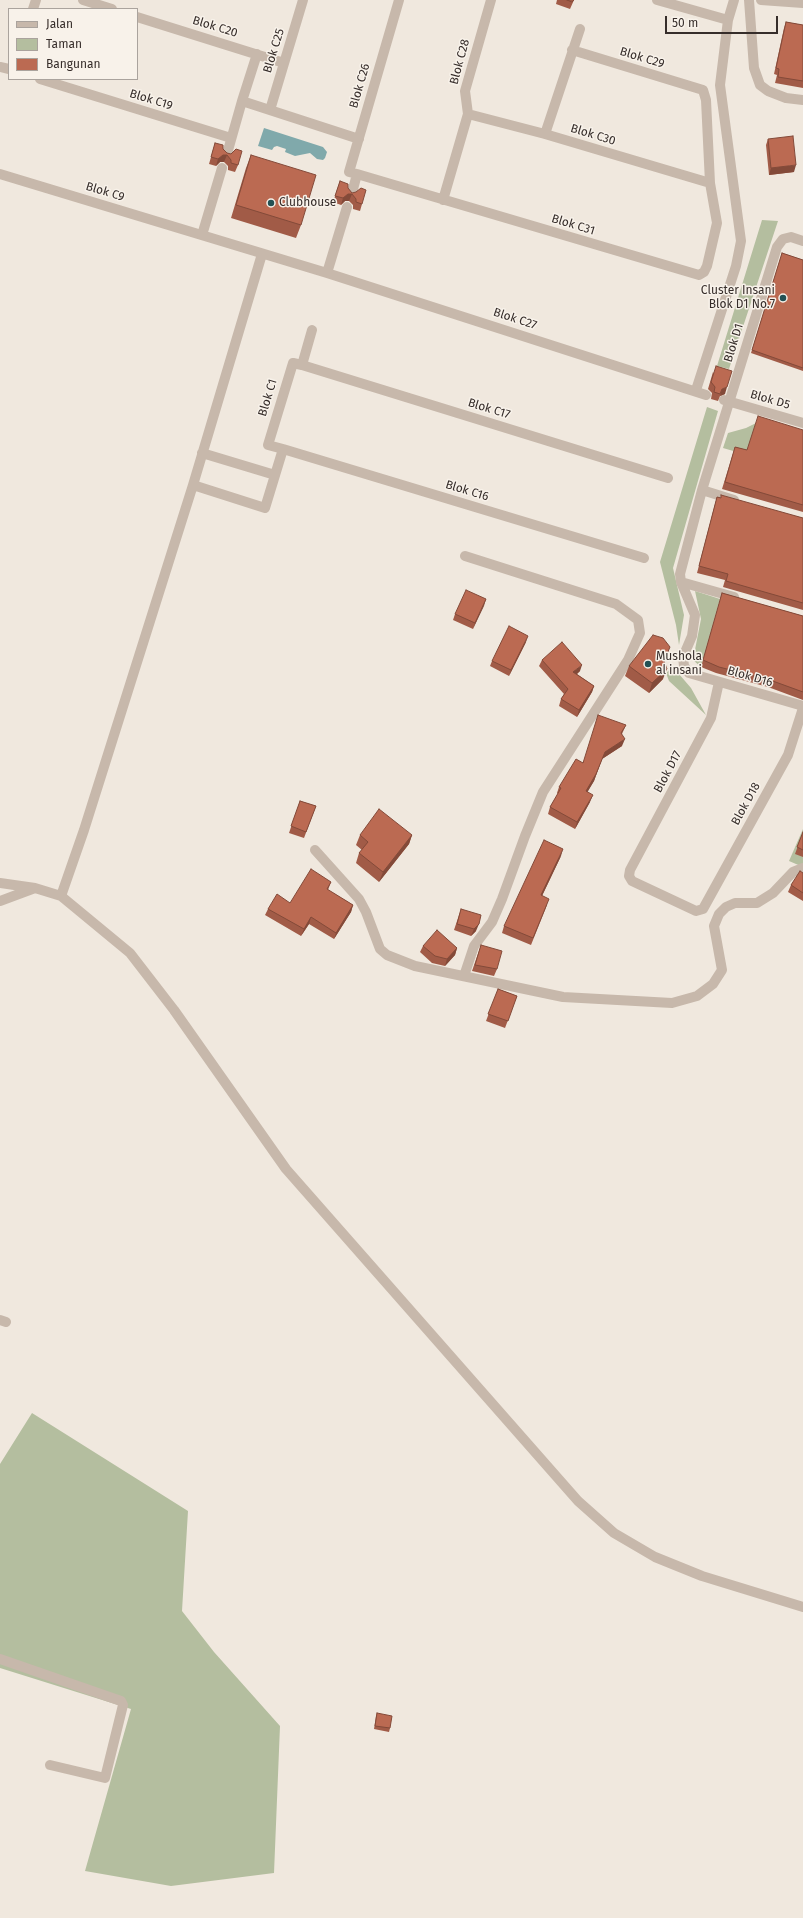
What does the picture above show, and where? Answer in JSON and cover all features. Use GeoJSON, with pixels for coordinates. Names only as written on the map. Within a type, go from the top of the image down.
{"type":"FeatureCollection","features":[{"type":"Feature","properties":{"kind":"street"},"geometry":{"type":"LineString","coordinates":[[83,0],[109,8]]}},
{"type":"Feature","properties":{"kind":"street","name":"Blok C25"},"geometry":{"type":"LineString","coordinates":[[270,110],[303,0]]}},
{"type":"Feature","properties":{"kind":"street","name":"Blok C26"},"geometry":{"type":"LineString","coordinates":[[358,174],[349,172],[399,0]]}},
{"type":"Feature","properties":{"kind":"street","name":"Blok C28"},"geometry":{"type":"LineString","coordinates":[[444,200],[468,114],[465,91],[491,0]]}},
{"type":"Feature","properties":{"kind":"street"},"geometry":{"type":"LineString","coordinates":[[657,0],[728,20]]}},
{"type":"Feature","properties":{"kind":"street"},"geometry":{"type":"LineString","coordinates":[[696,390],[736,266],[741,241],[720,85],[728,20],[734,0]]}},
{"type":"Feature","properties":{"kind":"street"},"geometry":{"type":"LineString","coordinates":[[749,0],[754,68],[760,85],[768,91],[786,98],[803,100]]}},
{"type":"Feature","properties":{"kind":"street"},"geometry":{"type":"LineString","coordinates":[[761,0],[803,3]]}},
{"type":"Feature","properties":{"kind":"street","name":"Blok C20"},"geometry":{"type":"LineString","coordinates":[[138,17],[284,63]]}},
{"type":"Feature","properties":{"kind":"street"},"geometry":{"type":"LineString","coordinates":[[545,134],[580,29]]}},
{"type":"Feature","properties":{"kind":"street","name":"Blok C29"},"geometry":{"type":"LineString","coordinates":[[572,50],[703,90],[706,100],[710,183]]}},
{"type":"Feature","properties":{"kind":"street"},"geometry":{"type":"LineString","coordinates":[[227,154],[256,54]]}},
{"type":"Feature","properties":{"kind":"street","name":"Blok C19"},"geometry":{"type":"LineString","coordinates":[[43,80],[231,138]]}},
{"type":"Feature","properties":{"kind":"street"},"geometry":{"type":"LineString","coordinates":[[242,101],[359,139]]}},
{"type":"Feature","properties":{"kind":"street","name":"Blok C30"},"geometry":{"type":"LineString","coordinates":[[468,114],[545,134],[710,183]]}},
{"type":"Feature","properties":{"kind":"street"},"geometry":{"type":"LineString","coordinates":[[202,235],[222,168]]}},
{"type":"Feature","properties":{"kind":"street","name":"Blok C9"},"geometry":{"type":"LineString","coordinates":[[0,174],[262,254]]}},
{"type":"Feature","properties":{"kind":"street"},"geometry":{"type":"LineString","coordinates":[[352,193],[358,174]]}},
{"type":"Feature","properties":{"kind":"street","name":"Blok C31"},"geometry":{"type":"LineString","coordinates":[[358,174],[700,276],[707,266],[717,223],[710,183]]}},
{"type":"Feature","properties":{"kind":"street"},"geometry":{"type":"LineString","coordinates":[[327,273],[348,207]]}},
{"type":"Feature","properties":{"kind":"street","name":"Blok D1"},"geometry":{"type":"LineString","coordinates":[[681,582],[681,567],[726,401],[777,247],[784,239],[791,237],[803,241]]}},
{"type":"Feature","properties":{"kind":"street"},"geometry":{"type":"LineString","coordinates":[[61,896],[87,822],[193,485],[262,254]]}},
{"type":"Feature","properties":{"kind":"street","name":"Blok C27"},"geometry":{"type":"LineString","coordinates":[[262,254],[327,273],[696,390],[706,395]]}},
{"type":"Feature","properties":{"kind":"street"},"geometry":{"type":"LineString","coordinates":[[302,366],[312,330]]}},
{"type":"Feature","properties":{"kind":"street","name":"Blok C1"},"geometry":{"type":"LineString","coordinates":[[283,449],[268,445],[293,363],[302,366]]}},
{"type":"Feature","properties":{"kind":"street","name":"Blok C17"},"geometry":{"type":"LineString","coordinates":[[302,366],[668,478]]}},
{"type":"Feature","properties":{"kind":"street","name":"Blok D5"},"geometry":{"type":"LineString","coordinates":[[726,401],[803,423]]}},
{"type":"Feature","properties":{"kind":"street"},"geometry":{"type":"LineString","coordinates":[[193,485],[265,508],[283,449]]}},
{"type":"Feature","properties":{"kind":"street","name":"Blok C16"},"geometry":{"type":"LineString","coordinates":[[283,449],[644,558]]}},
{"type":"Feature","properties":{"kind":"street"},"geometry":{"type":"LineString","coordinates":[[202,453],[275,475]]}},
{"type":"Feature","properties":{"kind":"street"},"geometry":{"type":"LineString","coordinates":[[702,490],[745,503]]}},
{"type":"Feature","properties":{"kind":"street"},"geometry":{"type":"LineString","coordinates":[[464,976],[474,946],[492,922],[525,836],[544,792],[628,660],[640,633],[638,620],[616,604],[466,556]]}},
{"type":"Feature","properties":{"kind":"street"},"geometry":{"type":"LineString","coordinates":[[681,582],[742,600]]}},
{"type":"Feature","properties":{"kind":"street","name":"Blok D16"},"geometry":{"type":"LineString","coordinates":[[681,582],[695,615],[692,636],[683,657],[684,666],[689,673],[803,707]]}},
{"type":"Feature","properties":{"kind":"street","name":"Blok D17"},"geometry":{"type":"LineString","coordinates":[[703,909],[696,911],[632,881],[629,876],[630,870],[711,718],[719,682]]}},
{"type":"Feature","properties":{"kind":"street","name":"Blok D18"},"geometry":{"type":"LineString","coordinates":[[703,909],[788,755],[803,707]]}},
{"type":"Feature","properties":{"kind":"street"},"geometry":{"type":"LineString","coordinates":[[315,850],[359,899],[366,912],[380,949],[387,955],[415,966],[563,997],[672,1002],[697,996],[713,984],[722,970],[714,926],[719,914],[735,903],[757,903],[773,893],[793,872],[803,868]]}},
{"type":"Feature","properties":{"kind":"street"},"geometry":{"type":"LineString","coordinates":[[0,883],[35,888],[61,896],[130,953],[174,1010],[286,1169],[578,1501],[614,1533],[655,1557],[702,1576],[803,1607]]}},
{"type":"Feature","properties":{"kind":"street"},"geometry":{"type":"LineString","coordinates":[[0,901],[35,888]]}},
{"type":"Feature","properties":{"kind":"street"},"geometry":{"type":"LineString","coordinates":[[0,1659],[121,1701],[123,1705],[106,1778],[50,1764]]}},
{"type":"Feature","properties":{"kind":"green space"},"geometry":{"type":"Polygon","coordinates":[[[762,220],[778,221],[729,369],[717,366],[762,220]]]}},
{"type":"Feature","properties":{"kind":"green space"},"geometry":{"type":"Polygon","coordinates":[[[707,407],[718,411],[673,568],[684,615],[679,645],[676,625],[660,562],[707,407]]]}},
{"type":"Feature","properties":{"kind":"green space"},"geometry":{"type":"Polygon","coordinates":[[[756,423],[747,455],[723,448],[728,433],[746,428],[756,423]]]}},
{"type":"Feature","properties":{"kind":"green space"},"geometry":{"type":"Polygon","coordinates":[[[695,591],[720,599],[701,667],[693,660],[701,619],[695,591]]]}},
{"type":"Feature","properties":{"kind":"green space"},"geometry":{"type":"Polygon","coordinates":[[[673,667],[691,688],[706,715],[669,681],[666,673],[673,667]]]}},
{"type":"Feature","properties":{"kind":"green space"},"geometry":{"type":"Polygon","coordinates":[[[803,829],[803,867],[789,861],[803,829]]]}},
{"type":"Feature","properties":{"kind":"green space"},"geometry":{"type":"Polygon","coordinates":[[[32,1413],[188,1511],[182,1611],[214,1652],[280,1726],[274,1873],[171,1886],[85,1871],[131,1709],[0,1668],[0,1464],[32,1413]]]}},
{"type":"Feature","properties":{"kind":"water"},"geometry":{"type":"Polygon","coordinates":[[[264,128],[323,147],[327,152],[325,158],[323,160],[317,159],[310,153],[295,156],[285,152],[286,149],[277,146],[272,150],[258,146],[264,128]]]}},
{"type":"Feature","properties":{"kind":"building"},"geometry":{"type":"Polygon","coordinates":[[[786,22],[803,25],[803,81],[778,77],[779,69],[776,68],[786,22]]]}},
{"type":"Feature","properties":{"kind":"building"},"geometry":{"type":"Polygon","coordinates":[[[793,136],[796,165],[771,168],[768,139],[793,136]]]}},
{"type":"Feature","properties":{"kind":"building"},"geometry":{"type":"Polygon","coordinates":[[[215,143],[223,145],[223,149],[227,153],[231,154],[236,149],[242,151],[238,165],[231,163],[231,160],[227,155],[223,155],[218,159],[211,157],[215,143]]]}},
{"type":"Feature","properties":{"kind":"building","name":"Clubhouse"},"geometry":{"type":"Polygon","coordinates":[[[251,155],[316,175],[301,225],[236,205],[251,155]]]}},
{"type":"Feature","properties":{"kind":"building"},"geometry":{"type":"Polygon","coordinates":[[[340,181],[348,184],[348,188],[352,193],[361,188],[366,190],[362,204],[356,202],[356,199],[352,194],[348,194],[343,198],[335,196],[340,181]]]}},
{"type":"Feature","properties":{"kind":"building"},"geometry":{"type":"Polygon","coordinates":[[[782,253],[803,260],[803,368],[752,350],[782,253]]]}},
{"type":"Feature","properties":{"kind":"building"},"geometry":{"type":"Polygon","coordinates":[[[716,366],[732,371],[727,387],[722,389],[720,394],[714,392],[715,387],[711,382],[716,366]]]}},
{"type":"Feature","properties":{"kind":"building"},"geometry":{"type":"Polygon","coordinates":[[[758,416],[803,430],[803,505],[725,482],[735,447],[747,450],[758,416]]]}},
{"type":"Feature","properties":{"kind":"building"},"geometry":{"type":"Polygon","coordinates":[[[721,495],[803,518],[803,603],[726,581],[728,574],[699,566],[717,497],[721,498],[721,495]]]}},
{"type":"Feature","properties":{"kind":"building"},"geometry":{"type":"Polygon","coordinates":[[[466,590],[486,599],[475,623],[455,614],[466,590]]]}},
{"type":"Feature","properties":{"kind":"building"},"geometry":{"type":"Polygon","coordinates":[[[722,593],[803,616],[803,692],[770,680],[719,667],[703,660],[722,593]]]}},
{"type":"Feature","properties":{"kind":"building"},"geometry":{"type":"Polygon","coordinates":[[[509,626],[528,636],[511,670],[492,661],[509,626]]]}},
{"type":"Feature","properties":{"kind":"building","name":"Mushola al insani"},"geometry":{"type":"Polygon","coordinates":[[[653,635],[663,638],[670,647],[664,661],[667,669],[652,683],[629,666],[653,635]]]}},
{"type":"Feature","properties":{"kind":"building"},"geometry":{"type":"Polygon","coordinates":[[[562,642],[582,665],[573,672],[594,686],[579,710],[561,699],[568,689],[542,660],[562,642]]]}},
{"type":"Feature","properties":{"kind":"building"},"geometry":{"type":"Polygon","coordinates":[[[598,715],[626,725],[621,733],[625,739],[605,752],[596,774],[586,791],[593,795],[577,822],[550,807],[561,788],[559,787],[576,759],[583,763],[598,715]]]}},
{"type":"Feature","properties":{"kind":"building"},"geometry":{"type":"Polygon","coordinates":[[[300,801],[316,806],[306,832],[291,826],[300,801]]]}},
{"type":"Feature","properties":{"kind":"building"},"geometry":{"type":"Polygon","coordinates":[[[379,809],[412,835],[383,872],[359,853],[368,842],[360,835],[379,809]]]}},
{"type":"Feature","properties":{"kind":"building"},"geometry":{"type":"Polygon","coordinates":[[[803,832],[803,850],[797,847],[803,832]]]}},
{"type":"Feature","properties":{"kind":"building"},"geometry":{"type":"Polygon","coordinates":[[[544,840],[563,849],[541,895],[549,899],[533,938],[504,926],[544,840]]]}},
{"type":"Feature","properties":{"kind":"building"},"geometry":{"type":"Polygon","coordinates":[[[311,869],[331,882],[327,889],[353,905],[336,933],[311,917],[304,929],[268,909],[277,894],[290,903],[311,869]]]}},
{"type":"Feature","properties":{"kind":"building"},"geometry":{"type":"Polygon","coordinates":[[[800,871],[803,873],[803,893],[791,885],[800,871]]]}},
{"type":"Feature","properties":{"kind":"building"},"geometry":{"type":"Polygon","coordinates":[[[461,909],[481,915],[479,924],[474,929],[457,924],[461,909]]]}},
{"type":"Feature","properties":{"kind":"building"},"geometry":{"type":"Polygon","coordinates":[[[437,930],[457,948],[447,959],[435,956],[423,946],[437,930]]]}},
{"type":"Feature","properties":{"kind":"building"},"geometry":{"type":"Polygon","coordinates":[[[481,945],[502,951],[497,969],[475,965],[481,945]]]}},
{"type":"Feature","properties":{"kind":"building"},"geometry":{"type":"Polygon","coordinates":[[[498,989],[517,996],[508,1021],[488,1014],[498,989]]]}},
{"type":"Feature","properties":{"kind":"building"},"geometry":{"type":"Polygon","coordinates":[[[377,1713],[392,1716],[390,1728],[375,1726],[377,1713]]]}},
{"type":"Feature","properties":{"kind":"place","name":"Clubhouse"},"geometry":{"type":"Point","coordinates":[271,203]}},
{"type":"Feature","properties":{"kind":"place","name":"Cluster Insani Blok D1 No.7"},"geometry":{"type":"Point","coordinates":[783,298]}},
{"type":"Feature","properties":{"kind":"place","name":"Mushola al insani"},"geometry":{"type":"Point","coordinates":[648,664]}}]}
